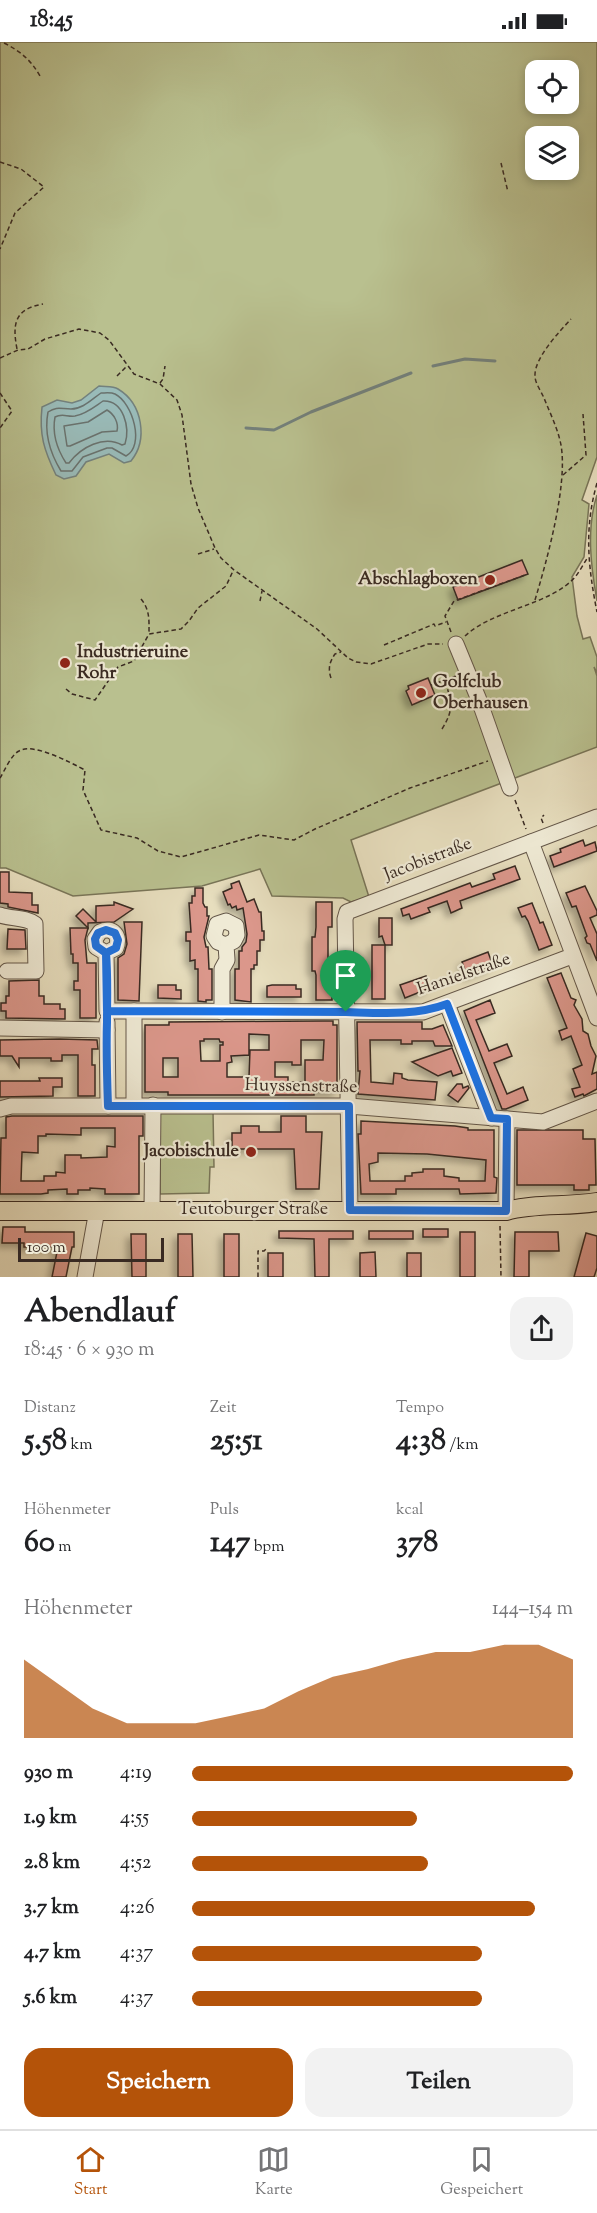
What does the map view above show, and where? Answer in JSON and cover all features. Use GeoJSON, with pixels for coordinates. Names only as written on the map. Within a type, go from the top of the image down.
{"type":"FeatureCollection","features":[{"type":"Feature","properties":{"kind":"main road","name":"Teutoburger Straße"},"geometry":{"type":"LineString","coordinates":[[0,1211],[503,1210],[597,1202]]}},
{"type":"Feature","properties":{"kind":"main road","name":"Teutoburger Straße"},"geometry":{"type":"LineString","coordinates":[[503,1210],[518,1216],[557,1215],[597,1210]]}},
{"type":"Feature","properties":{"kind":"street"},"geometry":{"type":"LineString","coordinates":[[456,644],[510,788]]}},
{"type":"Feature","properties":{"kind":"street","name":"Jacobistraße"},"geometry":{"type":"LineString","coordinates":[[346,1012],[345,919],[349,910],[597,818]]}},
{"type":"Feature","properties":{"kind":"street"},"geometry":{"type":"LineString","coordinates":[[531,842],[597,1018]]}},
{"type":"Feature","properties":{"kind":"street"},"geometry":{"type":"LineString","coordinates":[[0,915],[35,924],[36,971],[7,971]]}},
{"type":"Feature","properties":{"kind":"street"},"geometry":{"type":"LineString","coordinates":[[222,1012],[222,969],[226,960],[226,945]]}},
{"type":"Feature","properties":{"kind":"street"},"geometry":{"type":"LineString","coordinates":[[106,953],[108,1106]]}},
{"type":"Feature","properties":{"kind":"street","name":"Hanielstraße"},"geometry":{"type":"LineString","coordinates":[[107,1011],[423,1012],[572,956]]}},
{"type":"Feature","properties":{"kind":"street"},"geometry":{"type":"LineString","coordinates":[[447,1004],[491,1118]]}},
{"type":"Feature","properties":{"kind":"street"},"geometry":{"type":"LineString","coordinates":[[134,1011],[134,1105]]}},
{"type":"Feature","properties":{"kind":"street"},"geometry":{"type":"LineString","coordinates":[[346,1012],[350,1210]]}},
{"type":"Feature","properties":{"kind":"street"},"geometry":{"type":"LineString","coordinates":[[0,1028],[106,1030]]}},
{"type":"Feature","properties":{"kind":"street","name":"Huyssenstraße"},"geometry":{"type":"LineString","coordinates":[[0,1109],[11,1106],[349,1106],[543,1122],[597,1101]]}},
{"type":"Feature","properties":{"kind":"street"},"geometry":{"type":"LineString","coordinates":[[152,1210],[153,1105]]}},
{"type":"Feature","properties":{"kind":"street"},"geometry":{"type":"LineString","coordinates":[[503,1210],[507,1119]]}},
{"type":"Feature","properties":{"kind":"street"},"geometry":{"type":"LineString","coordinates":[[85,1277],[97,1210]]}},
{"type":"Feature","properties":{"kind":"path"},"geometry":{"type":"LineString","coordinates":[[4,43],[26,57],[40,76]]}},
{"type":"Feature","properties":{"kind":"path"},"geometry":{"type":"LineString","coordinates":[[0,162],[21,169],[44,187],[15,213],[0,249]]}},
{"type":"Feature","properties":{"kind":"path"},"geometry":{"type":"LineString","coordinates":[[501,163],[508,192]]}},
{"type":"Feature","properties":{"kind":"path"},"geometry":{"type":"LineString","coordinates":[[18,350],[14,329],[19,315],[30,306],[43,304]]}},
{"type":"Feature","properties":{"kind":"path"},"geometry":{"type":"LineString","coordinates":[[535,600],[552,532],[562,476],[561,446],[552,417],[535,378],[537,367],[554,338],[571,319]]}},
{"type":"Feature","properties":{"kind":"path"},"geometry":{"type":"LineString","coordinates":[[0,358],[18,350],[28,349],[45,339],[66,332],[87,329],[100,333],[110,340],[134,374],[160,384],[177,400],[182,415],[191,484],[198,508],[221,558],[234,570],[318,629],[348,658],[356,662],[371,664],[428,644],[456,644],[477,625],[552,593],[575,578],[588,557]]}},
{"type":"Feature","properties":{"kind":"path"},"geometry":{"type":"LineString","coordinates":[[117,376],[128,366]]}},
{"type":"Feature","properties":{"kind":"path"},"geometry":{"type":"LineString","coordinates":[[160,384],[165,366]]}},
{"type":"Feature","properties":{"kind":"path"},"geometry":{"type":"LineString","coordinates":[[0,393],[12,411],[0,428]]}},
{"type":"Feature","properties":{"kind":"path"},"geometry":{"type":"LineString","coordinates":[[562,476],[586,455],[583,414]]}},
{"type":"Feature","properties":{"kind":"path"},"geometry":{"type":"LineString","coordinates":[[597,483],[591,505],[588,557],[597,612]]}},
{"type":"Feature","properties":{"kind":"path"},"geometry":{"type":"LineString","coordinates":[[198,554],[215,548]]}},
{"type":"Feature","properties":{"kind":"path"},"geometry":{"type":"LineString","coordinates":[[149,634],[181,629],[198,608],[226,586],[234,570]]}},
{"type":"Feature","properties":{"kind":"path"},"geometry":{"type":"LineString","coordinates":[[456,644],[445,616],[454,601],[528,574]]}},
{"type":"Feature","properties":{"kind":"path"},"geometry":{"type":"LineString","coordinates":[[260,601],[262,590]]}},
{"type":"Feature","properties":{"kind":"path"},"geometry":{"type":"LineString","coordinates":[[66,690],[72,694],[95,700],[118,667],[134,661],[149,634],[149,613],[141,599]]}},
{"type":"Feature","properties":{"kind":"path"},"geometry":{"type":"LineString","coordinates":[[384,645],[434,624],[435,626],[447,622]]}},
{"type":"Feature","properties":{"kind":"path"},"geometry":{"type":"LineString","coordinates":[[331,678],[330,662],[335,654],[342,652]]}},
{"type":"Feature","properties":{"kind":"path"},"geometry":{"type":"LineString","coordinates":[[431,685],[468,672]]}},
{"type":"Feature","properties":{"kind":"path"},"geometry":{"type":"LineString","coordinates":[[442,729],[450,715],[451,705],[445,680]]}},
{"type":"Feature","properties":{"kind":"path"},"geometry":{"type":"LineString","coordinates":[[0,778],[20,749],[33,748],[73,764],[85,770],[83,790],[101,830],[137,838],[158,851],[181,857],[260,835],[294,840],[410,788],[498,758]]}},
{"type":"Feature","properties":{"kind":"path"},"geometry":{"type":"LineString","coordinates":[[510,788],[531,842]]}},
{"type":"Feature","properties":{"kind":"path"},"geometry":{"type":"LineString","coordinates":[[501,1277],[503,1210]]}},
{"type":"Feature","properties":{"kind":"path"},"geometry":{"type":"LineString","coordinates":[[258,1277],[258,1251],[264,1251],[267,1248]]}},
{"type":"Feature","properties":{"kind":"green space"},"geometry":{"type":"Polygon","coordinates":[[[0,42],[597,42],[597,457],[582,500],[589,504],[584,557],[572,577],[577,616],[583,639],[590,637],[597,657],[597,673],[594,667],[597,676],[597,747],[351,840],[369,897],[351,902],[343,898],[272,896],[260,869],[202,886],[73,896],[6,868],[0,868],[0,42]]]}},
{"type":"Feature","properties":{"kind":"green space"},"geometry":{"type":"Polygon","coordinates":[[[597,495],[597,601],[591,561],[591,535],[597,495]]]}},
{"type":"Feature","properties":{"kind":"green space"},"geometry":{"type":"Polygon","coordinates":[[[160,1111],[213,1111],[214,1167],[210,1167],[209,1193],[160,1194],[160,1111]]]}},
{"type":"Feature","properties":{"kind":"water"},"geometry":{"type":"Polygon","coordinates":[[[99,386],[118,389],[133,404],[140,423],[140,443],[131,461],[124,463],[109,454],[86,462],[76,476],[64,479],[56,475],[46,450],[41,426],[42,407],[57,400],[72,403],[81,400],[99,386]]]}},
{"type":"Feature","properties":{"kind":"building","name":"Abschlagboxen"},"geometry":{"type":"Polygon","coordinates":[[[522,560],[528,574],[458,600],[453,587],[522,560]]]}},
{"type":"Feature","properties":{"kind":"building","name":"Golfclub Oberhausen"},"geometry":{"type":"Polygon","coordinates":[[[428,678],[435,695],[412,705],[406,691],[409,689],[408,686],[428,678]]]}},
{"type":"Feature","properties":{"kind":"building"},"geometry":{"type":"Polygon","coordinates":[[[583,840],[585,846],[595,842],[597,851],[554,867],[550,856],[561,852],[560,849],[583,840]]]}},
{"type":"Feature","properties":{"kind":"building"},"geometry":{"type":"Polygon","coordinates":[[[515,866],[520,879],[460,901],[462,908],[451,913],[447,901],[428,908],[430,912],[411,919],[409,914],[403,916],[401,909],[470,883],[472,887],[495,879],[493,874],[515,866]]]}},
{"type":"Feature","properties":{"kind":"building"},"geometry":{"type":"Polygon","coordinates":[[[0,872],[9,872],[9,892],[32,893],[32,905],[38,905],[38,913],[8,907],[8,904],[0,903],[0,872]]]}},
{"type":"Feature","properties":{"kind":"building"},"geometry":{"type":"Polygon","coordinates":[[[239,881],[247,902],[254,899],[261,912],[262,931],[264,931],[264,940],[260,940],[260,951],[257,951],[257,965],[251,969],[251,1002],[235,1000],[235,969],[239,969],[239,951],[242,951],[247,934],[243,908],[237,910],[236,906],[232,908],[230,904],[228,905],[223,892],[232,888],[231,884],[239,881]]]}},
{"type":"Feature","properties":{"kind":"building"},"geometry":{"type":"Polygon","coordinates":[[[585,886],[597,911],[597,915],[590,918],[597,934],[597,961],[585,938],[587,936],[576,906],[572,907],[566,893],[585,886]]]}},
{"type":"Feature","properties":{"kind":"building"},"geometry":{"type":"Polygon","coordinates":[[[195,888],[203,888],[203,903],[207,907],[207,916],[209,916],[204,937],[206,947],[208,947],[209,969],[212,969],[212,1000],[206,1000],[206,1002],[198,1001],[198,969],[195,969],[195,960],[190,961],[190,941],[186,941],[186,932],[191,932],[189,903],[192,903],[192,896],[195,896],[195,888]]]}},
{"type":"Feature","properties":{"kind":"building"},"geometry":{"type":"Polygon","coordinates":[[[114,902],[133,909],[114,922],[88,923],[88,928],[76,916],[83,909],[96,922],[96,906],[114,905],[114,902]]]}},
{"type":"Feature","properties":{"kind":"building"},"geometry":{"type":"Polygon","coordinates":[[[316,902],[332,902],[332,927],[328,927],[328,975],[332,975],[332,1000],[316,1000],[316,975],[315,971],[312,971],[312,937],[315,937],[316,902]]]}},
{"type":"Feature","properties":{"kind":"building"},"geometry":{"type":"Polygon","coordinates":[[[532,903],[552,945],[539,950],[528,921],[525,916],[522,917],[518,908],[532,903]]]}},
{"type":"Feature","properties":{"kind":"building"},"geometry":{"type":"Polygon","coordinates":[[[379,918],[392,918],[392,945],[385,945],[382,936],[379,937],[379,918]]]}},
{"type":"Feature","properties":{"kind":"building"},"geometry":{"type":"Polygon","coordinates":[[[124,922],[142,922],[139,1001],[118,1000],[118,958],[124,954],[127,944],[124,922]]]}},
{"type":"Feature","properties":{"kind":"building"},"geometry":{"type":"Polygon","coordinates":[[[70,928],[88,928],[85,940],[87,963],[96,963],[96,1018],[80,1018],[80,990],[74,990],[74,981],[78,981],[78,963],[73,963],[70,928]]]}},
{"type":"Feature","properties":{"kind":"building"},"geometry":{"type":"Polygon","coordinates":[[[8,929],[25,930],[26,949],[7,949],[8,929]]]}},
{"type":"Feature","properties":{"kind":"building"},"geometry":{"type":"Polygon","coordinates":[[[372,945],[385,945],[385,999],[372,999],[372,945]]]}},
{"type":"Feature","properties":{"kind":"building"},"geometry":{"type":"Polygon","coordinates":[[[488,952],[493,966],[467,976],[462,962],[488,952]]]}},
{"type":"Feature","properties":{"kind":"building"},"geometry":{"type":"Polygon","coordinates":[[[561,973],[571,998],[576,1000],[574,1005],[582,1019],[583,1031],[588,1034],[596,1056],[592,1074],[597,1072],[597,1089],[584,1096],[583,1094],[575,1097],[572,1089],[580,1087],[573,1069],[582,1065],[571,1036],[562,1040],[559,1031],[567,1028],[547,978],[561,973]]]}},
{"type":"Feature","properties":{"kind":"building"},"geometry":{"type":"Polygon","coordinates":[[[426,976],[430,988],[405,998],[400,985],[426,976]]]}},
{"type":"Feature","properties":{"kind":"building"},"geometry":{"type":"Polygon","coordinates":[[[39,980],[39,996],[44,996],[44,1004],[60,1004],[60,1009],[65,1009],[65,1019],[6,1018],[6,1011],[1,1011],[1,1003],[6,1003],[6,996],[9,996],[9,981],[39,980]]]}},
{"type":"Feature","properties":{"kind":"building"},"geometry":{"type":"Polygon","coordinates":[[[158,985],[176,985],[176,990],[181,990],[181,999],[158,998],[158,985]]]}},
{"type":"Feature","properties":{"kind":"building"},"geometry":{"type":"Polygon","coordinates":[[[296,985],[296,989],[301,989],[301,997],[267,997],[267,986],[296,985]]]}},
{"type":"Feature","properties":{"kind":"building"},"geometry":{"type":"Polygon","coordinates":[[[490,1000],[495,1013],[476,1020],[489,1051],[507,1044],[512,1056],[494,1063],[507,1094],[523,1087],[528,1100],[506,1109],[502,1109],[464,1011],[490,1000]]]}},
{"type":"Feature","properties":{"kind":"building"},"geometry":{"type":"Polygon","coordinates":[[[333,1021],[333,1025],[337,1025],[337,1092],[314,1092],[314,1095],[168,1095],[168,1092],[145,1092],[145,1025],[169,1025],[169,1022],[333,1021]],[[249,1034],[249,1055],[231,1056],[232,1062],[227,1063],[227,1077],[249,1077],[250,1050],[269,1050],[269,1035],[249,1034]],[[204,1039],[200,1041],[201,1061],[220,1061],[220,1045],[223,1045],[223,1042],[219,1039],[204,1039]],[[301,1040],[301,1065],[292,1065],[292,1062],[275,1062],[275,1077],[288,1077],[288,1082],[305,1082],[305,1060],[323,1060],[324,1040],[301,1040]],[[163,1058],[163,1077],[178,1077],[178,1058],[163,1058]]]}},
{"type":"Feature","properties":{"kind":"building"},"geometry":{"type":"Polygon","coordinates":[[[357,1022],[422,1022],[422,1029],[432,1029],[443,1025],[452,1046],[435,1046],[433,1041],[412,1041],[412,1044],[401,1044],[401,1040],[370,1040],[371,1082],[393,1084],[394,1073],[402,1074],[402,1078],[408,1080],[437,1082],[435,1100],[358,1094],[360,1071],[358,1071],[357,1022]]]}},
{"type":"Feature","properties":{"kind":"building"},"geometry":{"type":"Polygon","coordinates":[[[0,1040],[97,1040],[98,1049],[92,1049],[92,1065],[95,1065],[95,1096],[78,1096],[78,1055],[62,1055],[62,1061],[51,1061],[51,1058],[19,1058],[19,1067],[12,1056],[0,1056],[0,1040]]]}},
{"type":"Feature","properties":{"kind":"building"},"geometry":{"type":"Polygon","coordinates":[[[452,1048],[462,1073],[453,1076],[451,1071],[438,1076],[412,1062],[452,1048]]]}},
{"type":"Feature","properties":{"kind":"building"},"geometry":{"type":"Polygon","coordinates":[[[39,1078],[62,1078],[62,1087],[53,1087],[53,1096],[0,1097],[0,1081],[40,1081],[39,1078]]]}},
{"type":"Feature","properties":{"kind":"building"},"geometry":{"type":"Polygon","coordinates":[[[457,1084],[462,1084],[463,1088],[468,1086],[469,1088],[458,1102],[448,1095],[457,1084]]]}},
{"type":"Feature","properties":{"kind":"building"},"geometry":{"type":"Polygon","coordinates":[[[143,1116],[143,1136],[139,1136],[139,1194],[105,1194],[105,1189],[90,1188],[90,1190],[78,1190],[78,1194],[67,1194],[67,1189],[48,1190],[48,1193],[41,1194],[0,1194],[1,1138],[6,1138],[6,1117],[143,1116]],[[81,1128],[81,1135],[46,1134],[46,1136],[38,1136],[38,1153],[22,1152],[21,1181],[44,1181],[44,1176],[56,1176],[56,1172],[65,1173],[65,1155],[81,1155],[81,1158],[107,1157],[107,1146],[115,1147],[115,1128],[81,1128]]]}},
{"type":"Feature","properties":{"kind":"building"},"geometry":{"type":"Polygon","coordinates":[[[281,1116],[306,1116],[306,1132],[322,1132],[319,1189],[296,1189],[294,1149],[232,1149],[232,1133],[241,1133],[241,1126],[259,1126],[259,1132],[281,1132],[281,1116]]]}},
{"type":"Feature","properties":{"kind":"building"},"geometry":{"type":"Polygon","coordinates":[[[361,1121],[494,1130],[496,1193],[460,1194],[459,1189],[396,1189],[396,1194],[361,1194],[358,1134],[361,1134],[361,1121]],[[378,1153],[378,1162],[369,1164],[370,1181],[405,1181],[405,1176],[423,1172],[423,1169],[444,1169],[444,1176],[459,1178],[459,1181],[485,1181],[486,1160],[427,1154],[378,1153]]]}},
{"type":"Feature","properties":{"kind":"building"},"geometry":{"type":"Polygon","coordinates":[[[517,1130],[583,1130],[583,1139],[595,1139],[596,1185],[589,1185],[589,1190],[574,1190],[574,1185],[517,1185],[517,1130]]]}},
{"type":"Feature","properties":{"kind":"building"},"geometry":{"type":"Polygon","coordinates":[[[3,1227],[25,1227],[25,1232],[74,1232],[74,1247],[72,1247],[66,1277],[52,1277],[58,1247],[24,1247],[24,1243],[2,1243],[3,1227]]]}},
{"type":"Feature","properties":{"kind":"building"},"geometry":{"type":"Polygon","coordinates":[[[423,1229],[448,1229],[448,1237],[423,1237],[423,1229]]]}},
{"type":"Feature","properties":{"kind":"building"},"geometry":{"type":"Polygon","coordinates":[[[279,1231],[353,1231],[353,1239],[329,1239],[329,1277],[315,1277],[314,1239],[279,1238],[279,1231]]]}},
{"type":"Feature","properties":{"kind":"building"},"geometry":{"type":"Polygon","coordinates":[[[369,1231],[413,1231],[413,1239],[369,1239],[369,1231]]]}},
{"type":"Feature","properties":{"kind":"building"},"geometry":{"type":"Polygon","coordinates":[[[460,1232],[475,1232],[475,1277],[460,1277],[460,1232]]]}},
{"type":"Feature","properties":{"kind":"building"},"geometry":{"type":"Polygon","coordinates":[[[515,1232],[558,1232],[559,1251],[529,1251],[529,1277],[514,1277],[515,1232]]]}},
{"type":"Feature","properties":{"kind":"building"},"geometry":{"type":"Polygon","coordinates":[[[586,1233],[597,1236],[597,1268],[594,1277],[574,1277],[586,1233]]]}},
{"type":"Feature","properties":{"kind":"building"},"geometry":{"type":"Polygon","coordinates":[[[131,1234],[146,1234],[146,1277],[132,1277],[131,1234]]]}},
{"type":"Feature","properties":{"kind":"building"},"geometry":{"type":"Polygon","coordinates":[[[178,1234],[192,1234],[193,1277],[178,1277],[178,1234]]]}},
{"type":"Feature","properties":{"kind":"building"},"geometry":{"type":"Polygon","coordinates":[[[224,1234],[239,1234],[239,1277],[224,1277],[224,1234]]]}},
{"type":"Feature","properties":{"kind":"building"},"geometry":{"type":"Polygon","coordinates":[[[375,1252],[376,1277],[360,1277],[360,1253],[375,1252]]]}},
{"type":"Feature","properties":{"kind":"building"},"geometry":{"type":"Polygon","coordinates":[[[268,1253],[283,1253],[283,1277],[268,1277],[268,1253]]]}},
{"type":"Feature","properties":{"kind":"building"},"geometry":{"type":"Polygon","coordinates":[[[407,1253],[421,1253],[421,1277],[407,1277],[407,1253]]]}},
{"type":"Feature","properties":{"kind":"waterway"},"geometry":{"type":"LineString","coordinates":[[433,366],[465,359],[495,361]]}},
{"type":"Feature","properties":{"kind":"waterway"},"geometry":{"type":"LineString","coordinates":[[246,428],[274,430],[311,412],[411,373]]}},
{"type":"Feature","properties":{"kind":"place","name":"Abschlagboxen"},"geometry":{"type":"Point","coordinates":[490,580]}},
{"type":"Feature","properties":{"kind":"place","name":"Industrieruine Rohr"},"geometry":{"type":"Point","coordinates":[65,663]}},
{"type":"Feature","properties":{"kind":"place","name":"Golfclub Oberhausen"},"geometry":{"type":"Point","coordinates":[421,693]}},
{"type":"Feature","properties":{"kind":"place","name":"Jacobischule"},"geometry":{"type":"Point","coordinates":[251,1152]}},
{"type":"Feature","properties":{"kind":"route"},"geometry":{"type":"LineString","coordinates":[[346,1012],[107,1011],[107,962],[106,953],[116,948],[118,940],[115,933],[110,930],[103,930],[95,939],[99,950],[106,953],[107,962],[106,1030],[108,1106],[349,1106],[350,1210],[506,1211],[507,1119],[491,1118],[447,1004],[423,1012],[411,1013],[346,1012]]}}]}
